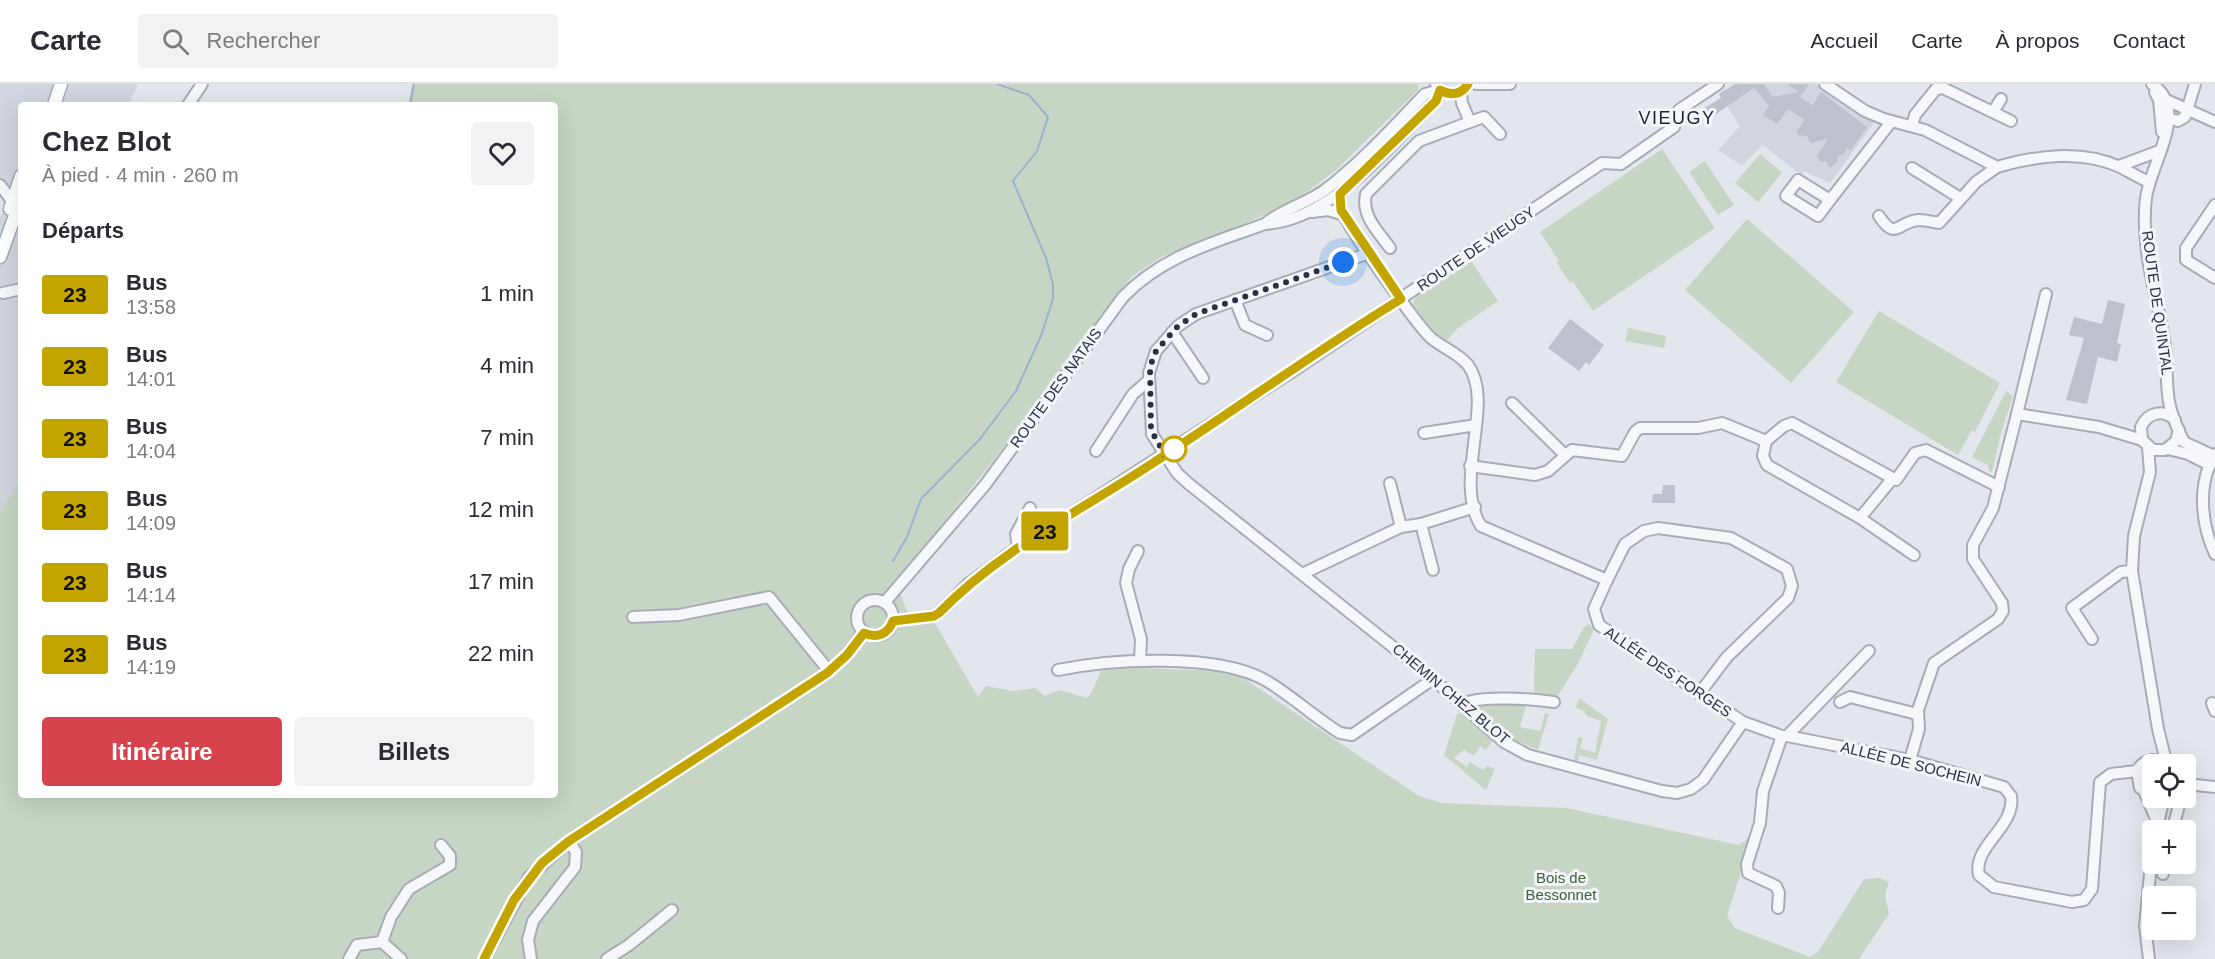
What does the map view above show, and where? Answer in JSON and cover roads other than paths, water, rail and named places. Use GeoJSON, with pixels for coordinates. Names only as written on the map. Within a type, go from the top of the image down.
{"type":"FeatureCollection","features":[{"type":"Feature","properties":{"kind":"main road"},"geometry":{"type":"LineString","coordinates":[[46,102],[52,84]]}},
{"type":"Feature","properties":{"kind":"main road"},"geometry":{"type":"LineString","coordinates":[[55,102],[61,84]]}},
{"type":"Feature","properties":{"kind":"main road"},"geometry":{"type":"LineString","coordinates":[[0,233],[17,200]]}},
{"type":"Feature","properties":{"kind":"main road"},"geometry":{"type":"LineString","coordinates":[[0,257],[17,200]]}},
{"type":"Feature","properties":{"kind":"street"},"geometry":{"type":"LineString","coordinates":[[190,102],[202,84]]}},
{"type":"Feature","properties":{"kind":"street"},"geometry":{"type":"LineString","coordinates":[[1476,84],[1510,84]]}},
{"type":"Feature","properties":{"kind":"street","name":"ROUTE DE VIEUGY"},"geometry":{"type":"LineString","coordinates":[[864,633],[881,635],[887,631],[893,621],[934,616],[968,584],[1018,548],[1165,455],[1401,299],[1602,162],[1621,164],[1674,127],[1678,110],[1718,84]]}},
{"type":"Feature","properties":{"kind":"street"},"geometry":{"type":"LineString","coordinates":[[1825,84],[1865,111],[1892,122],[1925,130],[1997,166]]}},
{"type":"Feature","properties":{"kind":"street"},"geometry":{"type":"LineString","coordinates":[[2151,84],[2163,99],[2215,122]]}},
{"type":"Feature","properties":{"kind":"street"},"geometry":{"type":"LineString","coordinates":[[2163,99],[2167,118],[2178,121],[2188,111],[2195,84]]}},
{"type":"Feature","properties":{"kind":"street"},"geometry":{"type":"LineString","coordinates":[[1438,87],[1446,93],[1465,88],[1462,103],[1470,122]]}},
{"type":"Feature","properties":{"kind":"street","name":"ROUTE DES NATAIS"},"geometry":{"type":"LineString","coordinates":[[885,602],[985,485],[1123,297],[1140,279],[1160,265],[1191,251],[1265,224],[1323,191],[1353,168],[1425,94],[1438,87]]}},
{"type":"Feature","properties":{"kind":"street","name":"ROUTE DES NATAIS"},"geometry":{"type":"LineString","coordinates":[[1265,224],[1277,224],[1303,214],[1340,194],[1436,101],[1438,87]]}},
{"type":"Feature","properties":{"kind":"street"},"geometry":{"type":"LineString","coordinates":[[1912,126],[1915,116],[1936,88],[1953,91],[2011,121]]}},
{"type":"Feature","properties":{"kind":"street"},"geometry":{"type":"LineString","coordinates":[[1993,112],[2001,99]]}},
{"type":"Feature","properties":{"kind":"street"},"geometry":{"type":"LineString","coordinates":[[1390,248],[1367,216],[1364,203],[1366,194],[1419,141],[1484,117],[1500,134]]}},
{"type":"Feature","properties":{"kind":"street","name":"ROUTE DE QUINTAL"},"geometry":{"type":"LineString","coordinates":[[2167,118],[2149,182],[2145,207],[2147,246],[2164,341],[2168,395],[2177,425]]}},
{"type":"Feature","properties":{"kind":"street"},"geometry":{"type":"LineString","coordinates":[[1830,200],[1892,122]]}},
{"type":"Feature","properties":{"kind":"street"},"geometry":{"type":"LineString","coordinates":[[2119,166],[2160,147]]}},
{"type":"Feature","properties":{"kind":"street"},"geometry":{"type":"LineString","coordinates":[[1879,216],[1887,228],[1893,230],[1918,220],[1939,223],[1960,198],[1997,166],[2027,159],[2065,155],[2119,166],[2149,182]]}},
{"type":"Feature","properties":{"kind":"street"},"geometry":{"type":"LineString","coordinates":[[1353,168],[1340,194],[1341,210],[1401,299],[1431,338],[1461,357],[1473,373],[1478,390],[1470,466],[1479,522],[1488,531],[1607,580]]}},
{"type":"Feature","properties":{"kind":"street"},"geometry":{"type":"LineString","coordinates":[[1912,168],[1960,198]]}},
{"type":"Feature","properties":{"kind":"street"},"geometry":{"type":"LineString","coordinates":[[0,185],[18,181]]}},
{"type":"Feature","properties":{"kind":"street"},"geometry":{"type":"LineString","coordinates":[[0,185],[17,200]]}},
{"type":"Feature","properties":{"kind":"street"},"geometry":{"type":"LineString","coordinates":[[2215,205],[2186,248],[2186,260],[2215,278]]}},
{"type":"Feature","properties":{"kind":"street"},"geometry":{"type":"LineString","coordinates":[[1303,214],[1328,210],[1344,215]]}},
{"type":"Feature","properties":{"kind":"street"},"geometry":{"type":"LineString","coordinates":[[1096,451],[1133,394],[1149,380],[1151,362],[1172,332],[1196,314],[1369,253]]}},
{"type":"Feature","properties":{"kind":"street"},"geometry":{"type":"LineString","coordinates":[[3,293],[18,290]]}},
{"type":"Feature","properties":{"kind":"street"},"geometry":{"type":"LineString","coordinates":[[1910,760],[1919,729],[1917,714],[1935,661],[1998,619],[2003,611],[2002,603],[1973,559],[1972,550],[1993,508],[2046,294]]}},
{"type":"Feature","properties":{"kind":"street"},"geometry":{"type":"LineString","coordinates":[[1235,300],[1245,325],[1267,335]]}},
{"type":"Feature","properties":{"kind":"street"},"geometry":{"type":"LineString","coordinates":[[1172,332],[1203,378]]}},
{"type":"Feature","properties":{"kind":"street","name":"CHEMIN CHEZ BLOT"},"geometry":{"type":"LineString","coordinates":[[1149,380],[1151,430],[1165,455],[1189,484],[1304,573],[1434,679],[1504,742],[1528,755],[1670,792],[1691,789],[1703,780],[1743,722]]}},
{"type":"Feature","properties":{"kind":"street","name":"ROUTE DE QUINTAL"},"geometry":{"type":"LineString","coordinates":[[2156,413],[2168,395]]}},
{"type":"Feature","properties":{"kind":"street"},"geometry":{"type":"LineString","coordinates":[[1512,403],[1565,454]]}},
{"type":"Feature","properties":{"kind":"street"},"geometry":{"type":"LineString","coordinates":[[2099,427],[2143,423],[2156,413],[2166,414],[2177,425],[2184,442],[2213,458]]}},
{"type":"Feature","properties":{"kind":"street"},"geometry":{"type":"LineString","coordinates":[[2017,414],[2099,427],[2167,450],[2213,458]]}},
{"type":"Feature","properties":{"kind":"street"},"geometry":{"type":"LineString","coordinates":[[1470,466],[1535,475],[1548,471],[1565,454],[1576,450],[1622,456],[1635,432],[1644,428],[1698,428],[1722,423],[1766,441]]}},
{"type":"Feature","properties":{"kind":"street"},"geometry":{"type":"LineString","coordinates":[[2143,423],[2150,472]]}},
{"type":"Feature","properties":{"kind":"street"},"geometry":{"type":"LineString","coordinates":[[1914,555],[1860,518],[1767,465],[1763,456],[1766,441],[1784,426],[1796,424],[1896,480],[1915,453],[1926,450],[1998,488]]}},
{"type":"Feature","properties":{"kind":"street"},"geometry":{"type":"LineString","coordinates":[[1424,433],[1476,425]]}},
{"type":"Feature","properties":{"kind":"street"},"geometry":{"type":"LineString","coordinates":[[2164,754],[2132,571],[2134,536],[2150,472],[2176,441],[2177,425]]}},
{"type":"Feature","properties":{"kind":"street"},"geometry":{"type":"LineString","coordinates":[[2213,458],[2203,516],[2215,554]]}},
{"type":"Feature","properties":{"kind":"street"},"geometry":{"type":"LineString","coordinates":[[1860,518],[1893,478]]}},
{"type":"Feature","properties":{"kind":"street"},"geometry":{"type":"LineString","coordinates":[[1390,483],[1401,527]]}},
{"type":"Feature","properties":{"kind":"street"},"geometry":{"type":"LineString","coordinates":[[1304,573],[1401,527],[1421,524],[1475,507]]}},
{"type":"Feature","properties":{"kind":"street"},"geometry":{"type":"LineString","coordinates":[[1018,548],[1016,534],[1030,508]]}},
{"type":"Feature","properties":{"kind":"street"},"geometry":{"type":"LineString","coordinates":[[1421,524],[1433,570]]}},
{"type":"Feature","properties":{"kind":"street","name":"ALLÉE DES FORGES"},"geometry":{"type":"LineString","coordinates":[[1699,694],[1727,657],[1788,598],[1792,586],[1787,569],[1731,538],[1658,528],[1644,531],[1625,544],[1607,580],[1594,609],[1599,625],[1699,694],[1743,722]]}},
{"type":"Feature","properties":{"kind":"street"},"geometry":{"type":"LineString","coordinates":[[1138,551],[1129,569],[1126,583],[1141,639],[1140,660]]}},
{"type":"Feature","properties":{"kind":"street"},"geometry":{"type":"LineString","coordinates":[[2092,639],[2072,608],[2121,572],[2132,571]]}},
{"type":"Feature","properties":{"kind":"street"},"geometry":{"type":"LineString","coordinates":[[633,617],[689,614],[769,597],[829,671]]}},
{"type":"Feature","properties":{"kind":"street"},"geometry":{"type":"LineString","coordinates":[[484,959],[529,877],[569,841],[829,671],[847,655],[864,633],[857,621],[859,608],[871,600],[885,602],[892,612],[893,621]]}},
{"type":"Feature","properties":{"kind":"street"},"geometry":{"type":"LineString","coordinates":[[1778,908],[1779,893],[1776,886],[1748,873],[1747,864],[1760,823],[1763,791],[1784,736],[1869,651]]}},
{"type":"Feature","properties":{"kind":"street"},"geometry":{"type":"LineString","coordinates":[[1058,670],[1096,662],[1140,660],[1236,668],[1266,680],[1340,733],[1352,735],[1434,679]]}},
{"type":"Feature","properties":{"kind":"street"},"geometry":{"type":"LineString","coordinates":[[1839,702],[1850,697],[1877,699],[1917,714]]}},
{"type":"Feature","properties":{"kind":"street"},"geometry":{"type":"LineString","coordinates":[[1463,704],[1474,699],[1530,698],[1554,702]]}},
{"type":"Feature","properties":{"kind":"street"},"geometry":{"type":"LineString","coordinates":[[1743,722],[1784,736]]}},
{"type":"Feature","properties":{"kind":"street"},"geometry":{"type":"LineString","coordinates":[[2152,754],[2155,748],[2158,729]]}},
{"type":"Feature","properties":{"kind":"street","name":"ALLÉE DE SOCHEIN"},"geometry":{"type":"LineString","coordinates":[[1784,736],[1910,760],[2004,787],[2009,792],[2011,813],[1979,863],[1979,875],[1986,884],[2072,902],[2084,900],[2092,888],[2098,786],[2106,777],[2118,774]]}},
{"type":"Feature","properties":{"kind":"street"},"geometry":{"type":"LineString","coordinates":[[2118,774],[2137,771],[2142,766]]}},
{"type":"Feature","properties":{"kind":"street"},"geometry":{"type":"LineString","coordinates":[[2137,771],[2142,784]]}},
{"type":"Feature","properties":{"kind":"street"},"geometry":{"type":"LineString","coordinates":[[2118,774],[2142,788]]}},
{"type":"Feature","properties":{"kind":"street"},"geometry":{"type":"LineString","coordinates":[[2196,785],[2215,787]]}},
{"type":"Feature","properties":{"kind":"street"},"geometry":{"type":"LineString","coordinates":[[533,959],[530,930],[534,921],[575,867],[576,852],[569,841]]}},
{"type":"Feature","properties":{"kind":"street"},"geometry":{"type":"LineString","coordinates":[[382,942],[391,917],[409,889],[450,865],[450,856],[441,845]]}},
{"type":"Feature","properties":{"kind":"street"},"geometry":{"type":"LineString","coordinates":[[2149,959],[2145,926],[2150,874]]}},
{"type":"Feature","properties":{"kind":"street"},"geometry":{"type":"LineString","coordinates":[[607,959],[629,945],[660,917],[672,910]]}},
{"type":"Feature","properties":{"kind":"street"},"geometry":{"type":"LineString","coordinates":[[349,959],[357,945],[382,942],[401,959]]}},
{"type":"Feature","properties":{"kind":"waterway"},"geometry":{"type":"LineString","coordinates":[[411,102],[414,84]]}},
{"type":"Feature","properties":{"kind":"waterway"},"geometry":{"type":"LineString","coordinates":[[893,561],[907,537],[921,499],[980,439],[1016,391],[1041,336],[1053,299],[1053,284],[1046,258],[1013,181],[1037,151],[1048,117],[1029,95],[997,84]]}},
{"type":"Feature","properties":{"kind":"district","name":"VIEUGY"},"geometry":{"type":"Point","coordinates":[1677,118]}},
{"type":"Feature","properties":{"kind":"park label","name":"Bois de Bessonnet"},"geometry":{"type":"Point","coordinates":[1561,886]}}]}
